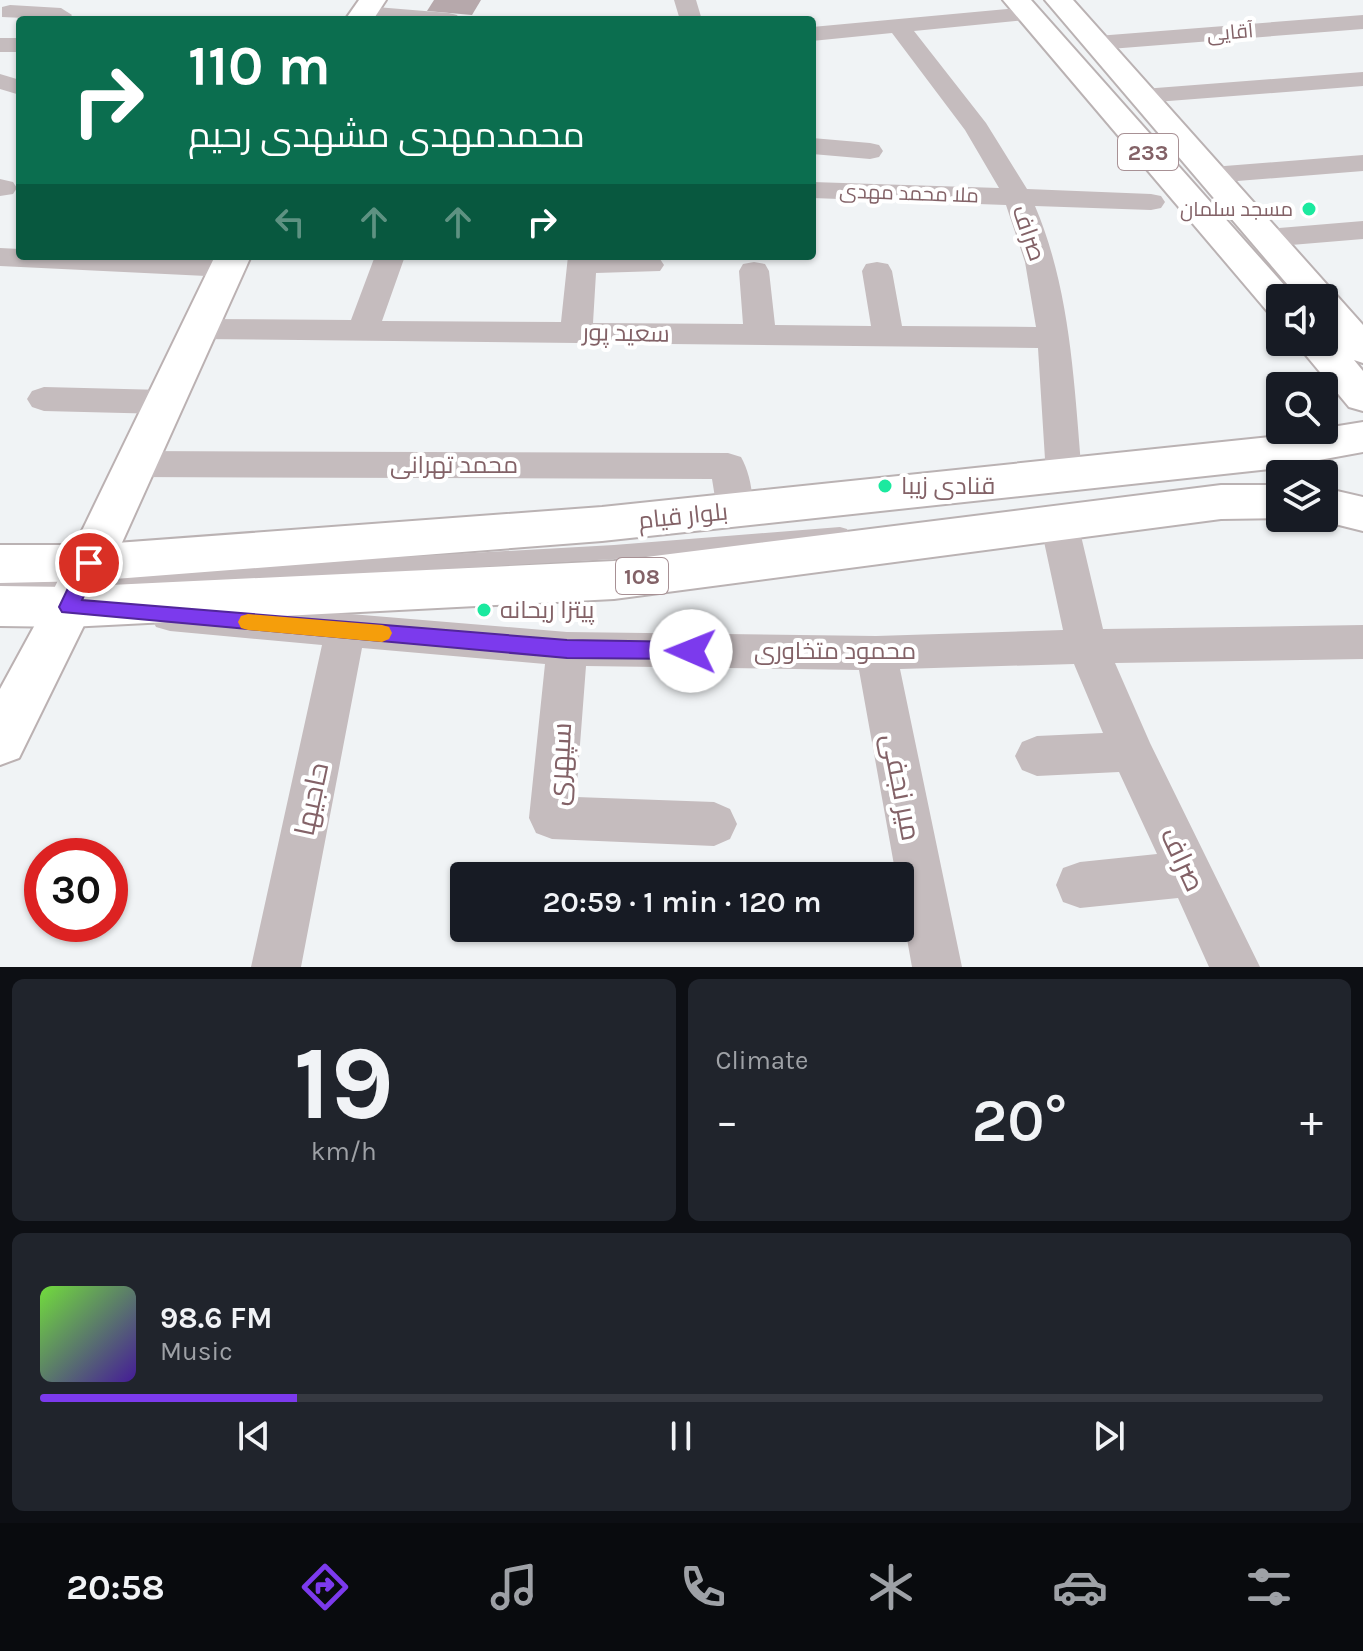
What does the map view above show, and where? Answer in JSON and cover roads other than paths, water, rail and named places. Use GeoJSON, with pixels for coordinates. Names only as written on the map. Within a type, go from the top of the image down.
{"type":"FeatureCollection","features":[{"type":"Feature","properties":{"kind":"main road","name":"233"},"geometry":{"type":"LineString","coordinates":[[1058,0],[1307,284]]}},
{"type":"Feature","properties":{"kind":"main road","name":"233"},"geometry":{"type":"LineString","coordinates":[[1022,7],[1266,287]]}},
{"type":"Feature","properties":{"kind":"main road"},"geometry":{"type":"LineString","coordinates":[[0,741],[80,584],[230,262]]}},
{"type":"Feature","properties":{"kind":"main road"},"geometry":{"type":"LineString","coordinates":[[1338,321],[1363,350]]}},
{"type":"Feature","properties":{"kind":"main road"},"geometry":{"type":"LineString","coordinates":[[1327,356],[1363,397]]}},
{"type":"Feature","properties":{"kind":"main road","name":"بلوار قیام"},"geometry":{"type":"LineString","coordinates":[[0,606],[80,584],[602,524],[1270,453],[1363,437]]}},
{"type":"Feature","properties":{"kind":"main road","name":"بلوار قیام"},"geometry":{"type":"LineString","coordinates":[[0,564],[80,584],[614,580],[1221,502],[1266,502]]}},
{"type":"Feature","properties":{"kind":"main road"},"geometry":{"type":"LineString","coordinates":[[1338,508],[1363,514]]}},
{"type":"Feature","properties":{"kind":"street"},"geometry":{"type":"LineString","coordinates":[[822,41],[1022,7]]}},
{"type":"Feature","properties":{"kind":"street"},"geometry":{"type":"LineString","coordinates":[[365,11],[412,16]]}},
{"type":"Feature","properties":{"kind":"street"},"geometry":{"type":"LineString","coordinates":[[10,13],[61,15]]}},
{"type":"Feature","properties":{"kind":"street","name":"آقایی"},"geometry":{"type":"LineString","coordinates":[[1097,43],[1363,22]]}},
{"type":"Feature","properties":{"kind":"street","name":"صراف"},"geometry":{"type":"LineString","coordinates":[[898,26],[994,154],[1017,197],[1042,273],[1053,338],[1064,475]]}},
{"type":"Feature","properties":{"kind":"street"},"geometry":{"type":"LineString","coordinates":[[1143,96],[1363,79]]}},
{"type":"Feature","properties":{"kind":"street"},"geometry":{"type":"LineString","coordinates":[[816,146],[870,151]]}},
{"type":"Feature","properties":{"kind":"street"},"geometry":{"type":"LineString","coordinates":[[1212,175],[1363,163]]}},
{"type":"Feature","properties":{"kind":"street","name":"ملا محمد مهدی"},"geometry":{"type":"LineString","coordinates":[[816,190],[1151,202]]}},
{"type":"Feature","properties":{"kind":"street"},"geometry":{"type":"LineString","coordinates":[[1267,238],[1363,230]]}},
{"type":"Feature","properties":{"kind":"street"},"geometry":{"type":"LineString","coordinates":[[158,260],[230,262]]}},
{"type":"Feature","properties":{"kind":"street"},"geometry":{"type":"LineString","coordinates":[[363,331],[389,260]]}},
{"type":"Feature","properties":{"kind":"street"},"geometry":{"type":"LineString","coordinates":[[576,333],[582,260],[649,265]]}},
{"type":"Feature","properties":{"kind":"street"},"geometry":{"type":"LineString","coordinates":[[754,271],[760,335]]}},
{"type":"Feature","properties":{"kind":"street"},"geometry":{"type":"LineString","coordinates":[[877,271],[888,336]]}},
{"type":"Feature","properties":{"kind":"street","name":"سعید پور"},"geometry":{"type":"LineString","coordinates":[[200,329],[1053,338]]}},
{"type":"Feature","properties":{"kind":"street"},"geometry":{"type":"LineString","coordinates":[[44,399],[164,402]]}},
{"type":"Feature","properties":{"kind":"street","name":"محمد تهرانی"},"geometry":{"type":"LineString","coordinates":[[135,464],[728,466],[735,510]]}},
{"type":"Feature","properties":{"kind":"street","name":"صراف"},"geometry":{"type":"LineString","coordinates":[[1059,523],[1087,646],[1132,752],[1235,967]]}},
{"type":"Feature","properties":{"kind":"street","name":"محمود متخاوری"},"geometry":{"type":"LineString","coordinates":[[80,584],[345,630],[567,649],[876,653],[1363,642]]}},
{"type":"Feature","properties":{"kind":"street","name":"حاجیها"},"geometry":{"type":"LineString","coordinates":[[276,967],[345,630]]}},
{"type":"Feature","properties":{"kind":"street","name":"سپهری"},"geometry":{"type":"LineString","coordinates":[[567,649],[552,818],[714,824]]}},
{"type":"Feature","properties":{"kind":"street","name":"میر نجفی"},"geometry":{"type":"LineString","coordinates":[[876,653],[937,967]]}},
{"type":"Feature","properties":{"kind":"street"},"geometry":{"type":"LineString","coordinates":[[1037,756],[1132,752]]}},
{"type":"Feature","properties":{"kind":"street"},"geometry":{"type":"LineString","coordinates":[[1080,885],[1189,874]]}},
{"type":"Feature","properties":{"kind":"lane"},"geometry":{"type":"LineString","coordinates":[[0,582],[80,584],[614,552],[1221,502]]}},
{"type":"Feature","properties":{"kind":"place","name":"مسجد سلمان"},"geometry":{"type":"Point","coordinates":[1309,209]}},
{"type":"Feature","properties":{"kind":"place","name":"قنادی زیبا"},"geometry":{"type":"Point","coordinates":[885,486]}},
{"type":"Feature","properties":{"kind":"place","name":"پیتزا ریحانه"},"geometry":{"type":"Point","coordinates":[484,610]}}]}
